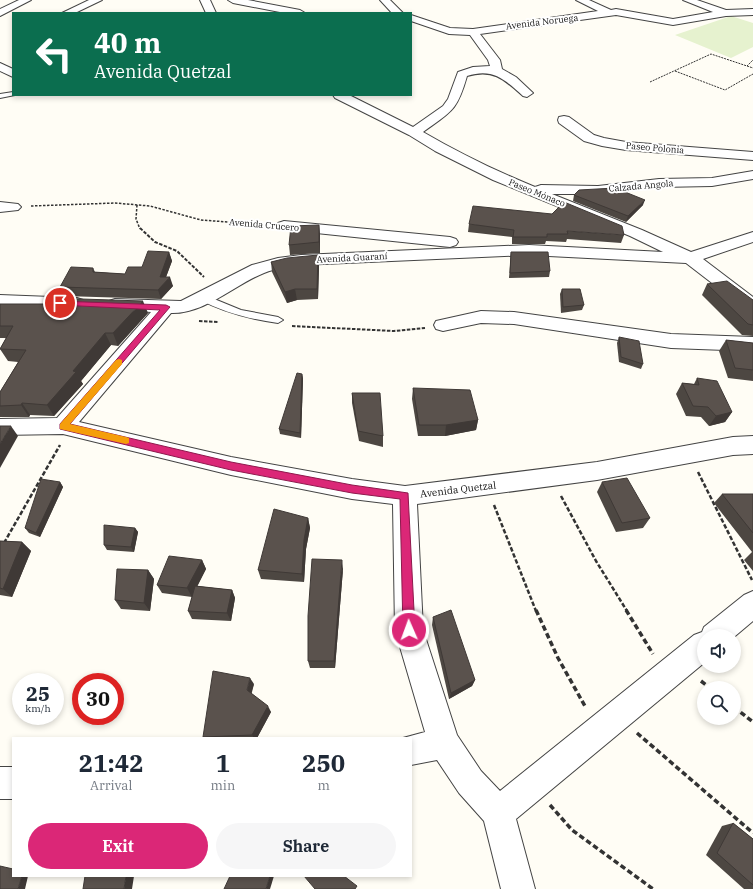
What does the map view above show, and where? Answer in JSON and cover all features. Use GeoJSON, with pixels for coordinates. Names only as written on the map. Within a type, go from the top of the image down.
{"type":"FeatureCollection","features":[{"type":"Feature","properties":{"kind":"street"},"geometry":{"type":"LineString","coordinates":[[0,13],[26,0]]}},
{"type":"Feature","properties":{"kind":"street"},"geometry":{"type":"LineString","coordinates":[[75,12],[95,0]]}},
{"type":"Feature","properties":{"kind":"street"},"geometry":{"type":"LineString","coordinates":[[205,0],[211,12]]}},
{"type":"Feature","properties":{"kind":"street"},"geometry":{"type":"LineString","coordinates":[[233,0],[295,12]]}},
{"type":"Feature","properties":{"kind":"street"},"geometry":{"type":"LineString","coordinates":[[385,0],[397,12]]}},
{"type":"Feature","properties":{"kind":"street"},"geometry":{"type":"LineString","coordinates":[[581,0],[610,13],[624,13],[673,22],[726,13],[753,12]]}},
{"type":"Feature","properties":{"kind":"street"},"geometry":{"type":"LineString","coordinates":[[688,0],[726,13]]}},
{"type":"Feature","properties":{"kind":"street","name":"Avenida Noruega"},"geometry":{"type":"LineString","coordinates":[[473,32],[610,13]]}},
{"type":"Feature","properties":{"kind":"street"},"geometry":{"type":"LineString","coordinates":[[412,18],[449,31]]}},
{"type":"Feature","properties":{"kind":"street"},"geometry":{"type":"LineString","coordinates":[[412,29],[473,32],[494,60],[497,71]]}},
{"type":"Feature","properties":{"kind":"street"},"geometry":{"type":"LineString","coordinates":[[0,66],[12,73]]}},
{"type":"Feature","properties":{"kind":"street"},"geometry":{"type":"LineString","coordinates":[[414,132],[447,109],[454,99],[462,74],[471,70],[485,69],[505,74],[527,93]]}},
{"type":"Feature","properties":{"kind":"street","name":"Paseo Mónaco"},"geometry":{"type":"LineString","coordinates":[[341,96],[414,132],[440,148],[498,177],[636,233],[690,258],[753,306]]}},
{"type":"Feature","properties":{"kind":"street","name":"Paseo Polonia"},"geometry":{"type":"LineString","coordinates":[[564,120],[589,138],[602,142],[626,146],[753,156]]}},
{"type":"Feature","properties":{"kind":"street","name":"Calzada Angola"},"geometry":{"type":"LineString","coordinates":[[528,189],[598,190],[659,183],[712,182],[753,175]]}},
{"type":"Feature","properties":{"kind":"street","name":"Avenida Crucero"},"geometry":{"type":"LineString","coordinates":[[284,226],[529,250]]}},
{"type":"Feature","properties":{"kind":"street"},"geometry":{"type":"LineString","coordinates":[[690,258],[753,238]]}},
{"type":"Feature","properties":{"kind":"street","name":"Avenida Guaraní"},"geometry":{"type":"LineString","coordinates":[[0,301],[184,307],[258,268],[278,263],[322,259],[529,250],[690,258]]}},
{"type":"Feature","properties":{"kind":"street"},"geometry":{"type":"LineString","coordinates":[[67,427],[166,307]]}},
{"type":"Feature","properties":{"kind":"street"},"geometry":{"type":"LineString","coordinates":[[443,325],[481,317],[514,318],[671,341],[753,344]]}},
{"type":"Feature","properties":{"kind":"street","name":"Avenida Quetzal"},"geometry":{"type":"LineString","coordinates":[[0,428],[67,427],[231,466],[352,489],[405,496],[597,471],[689,454],[753,445]]}},
{"type":"Feature","properties":{"kind":"street"},"geometry":{"type":"LineString","coordinates":[[405,496],[409,630],[444,743],[470,782],[498,813],[518,889]]}},
{"type":"Feature","properties":{"kind":"street"},"geometry":{"type":"LineString","coordinates":[[723,629],[753,604]]}},
{"type":"Feature","properties":{"kind":"street"},"geometry":{"type":"LineString","coordinates":[[498,813],[697,651]]}},
{"type":"Feature","properties":{"kind":"street"},"geometry":{"type":"LineString","coordinates":[[412,750],[444,743]]}},
{"type":"Feature","properties":{"kind":"street"},"geometry":{"type":"LineString","coordinates":[[0,783],[12,783]]}},
{"type":"Feature","properties":{"kind":"lane"},"geometry":{"type":"LineString","coordinates":[[0,96],[12,94]]}},
{"type":"Feature","properties":{"kind":"lane"},"geometry":{"type":"LineString","coordinates":[[202,297],[215,304],[250,317],[278,320]]}},
{"type":"Feature","properties":{"kind":"path"},"geometry":{"type":"LineString","coordinates":[[650,82],[711,54],[753,68]]}},
{"type":"Feature","properties":{"kind":"path"},"geometry":{"type":"LineString","coordinates":[[747,66],[753,60]]}},
{"type":"Feature","properties":{"kind":"path"},"geometry":{"type":"LineString","coordinates":[[675,70],[725,90],[753,74]]}},
{"type":"Feature","properties":{"kind":"path","name":"Avenida Crucero"},"geometry":{"type":"LineString","coordinates":[[6,207],[115,203],[150,206],[200,220],[284,226]]}},
{"type":"Feature","properties":{"kind":"path"},"geometry":{"type":"LineString","coordinates":[[137,205],[135,216],[139,229],[163,246],[175,250],[218,289]]}},
{"type":"Feature","properties":{"kind":"path"},"geometry":{"type":"LineString","coordinates":[[196,321],[220,322]]}},
{"type":"Feature","properties":{"kind":"path"},"geometry":{"type":"LineString","coordinates":[[291,326],[394,330],[443,325]]}},
{"type":"Feature","properties":{"kind":"path"},"geometry":{"type":"LineString","coordinates":[[0,550],[67,427]]}},
{"type":"Feature","properties":{"kind":"path"},"geometry":{"type":"LineString","coordinates":[[689,454],[753,583]]}},
{"type":"Feature","properties":{"kind":"path"},"geometry":{"type":"LineString","coordinates":[[551,477],[596,561],[666,675]]}},
{"type":"Feature","properties":{"kind":"path"},"geometry":{"type":"LineString","coordinates":[[486,485],[532,602],[558,658],[608,723],[753,833]]}},
{"type":"Feature","properties":{"kind":"path"},"geometry":{"type":"LineString","coordinates":[[741,713],[753,722]]}},
{"type":"Feature","properties":{"kind":"path"},"geometry":{"type":"LineString","coordinates":[[532,785],[572,830],[654,889]]}},
{"type":"Feature","properties":{"kind":"green space"},"geometry":{"type":"Polygon","coordinates":[[[731,16],[753,23],[753,47],[731,58],[675,35],[731,16]]]}},
{"type":"Feature","properties":{"kind":"building"},"geometry":{"type":"Polygon","coordinates":[[[615,188],[645,200],[628,216],[574,195],[579,190],[615,188]]]}},
{"type":"Feature","properties":{"kind":"building"},"geometry":{"type":"Polygon","coordinates":[[[564,202],[622,226],[624,235],[567,231],[568,234],[547,234],[547,237],[513,237],[514,230],[469,224],[473,206],[552,214],[564,202]]]}},
{"type":"Feature","properties":{"kind":"building"},"geometry":{"type":"Polygon","coordinates":[[[319,225],[319,242],[289,245],[291,226],[319,225]]]}},
{"type":"Feature","properties":{"kind":"building"},"geometry":{"type":"Polygon","coordinates":[[[148,251],[169,252],[160,277],[170,277],[158,290],[60,287],[71,267],[93,268],[93,272],[125,274],[128,267],[142,267],[148,251]]]}},
{"type":"Feature","properties":{"kind":"building"},"geometry":{"type":"Polygon","coordinates":[[[511,252],[548,252],[550,271],[510,273],[511,252]]]}},
{"type":"Feature","properties":{"kind":"building"},"geometry":{"type":"Polygon","coordinates":[[[318,255],[317,289],[295,289],[285,292],[271,262],[287,258],[318,255]]]}},
{"type":"Feature","properties":{"kind":"building"},"geometry":{"type":"Polygon","coordinates":[[[727,281],[753,300],[753,325],[748,324],[707,284],[727,281]]]}},
{"type":"Feature","properties":{"kind":"building"},"geometry":{"type":"Polygon","coordinates":[[[562,289],[580,289],[584,305],[563,307],[562,289]]]}},
{"type":"Feature","properties":{"kind":"building"},"geometry":{"type":"Polygon","coordinates":[[[50,298],[143,301],[113,333],[105,333],[73,371],[76,372],[47,405],[22,403],[21,405],[0,406],[0,392],[26,350],[0,349],[13,326],[0,326],[0,304],[46,304],[50,298]]]}},
{"type":"Feature","properties":{"kind":"building"},"geometry":{"type":"Polygon","coordinates":[[[619,337],[639,341],[643,364],[621,357],[619,337]]]}},
{"type":"Feature","properties":{"kind":"building"},"geometry":{"type":"Polygon","coordinates":[[[726,340],[753,343],[753,370],[735,368],[726,340]]]}},
{"type":"Feature","properties":{"kind":"building"},"geometry":{"type":"Polygon","coordinates":[[[297,373],[302,374],[300,433],[279,429],[297,373]]]}},
{"type":"Feature","properties":{"kind":"building"},"geometry":{"type":"Polygon","coordinates":[[[697,378],[717,381],[732,412],[716,416],[708,407],[693,406],[682,383],[699,385],[697,378]]]}},
{"type":"Feature","properties":{"kind":"building"},"geometry":{"type":"Polygon","coordinates":[[[413,388],[470,390],[478,420],[446,425],[419,425],[413,388]]]}},
{"type":"Feature","properties":{"kind":"building"},"geometry":{"type":"Polygon","coordinates":[[[352,393],[380,393],[383,436],[358,431],[352,393]]]}},
{"type":"Feature","properties":{"kind":"building"},"geometry":{"type":"Polygon","coordinates":[[[0,426],[11,426],[0,444],[0,426]]]}},
{"type":"Feature","properties":{"kind":"building"},"geometry":{"type":"Polygon","coordinates":[[[627,478],[650,518],[622,523],[602,482],[627,478]]]}},
{"type":"Feature","properties":{"kind":"building"},"geometry":{"type":"Polygon","coordinates":[[[41,479],[60,482],[36,533],[25,528],[41,479]]]}},
{"type":"Feature","properties":{"kind":"building"},"geometry":{"type":"Polygon","coordinates":[[[722,494],[753,494],[753,533],[722,494]]]}},
{"type":"Feature","properties":{"kind":"building"},"geometry":{"type":"Polygon","coordinates":[[[274,509],[308,518],[304,540],[302,574],[258,570],[274,509]]]}},
{"type":"Feature","properties":{"kind":"building"},"geometry":{"type":"Polygon","coordinates":[[[104,525],[135,528],[131,547],[104,545],[104,525]]]}},
{"type":"Feature","properties":{"kind":"building"},"geometry":{"type":"Polygon","coordinates":[[[0,541],[22,542],[3,589],[0,588],[0,541]]]}},
{"type":"Feature","properties":{"kind":"building"},"geometry":{"type":"Polygon","coordinates":[[[169,556],[202,560],[187,588],[157,585],[169,556]]]}},
{"type":"Feature","properties":{"kind":"building"},"geometry":{"type":"Polygon","coordinates":[[[312,559],[342,560],[334,661],[308,661],[308,616],[312,559]]]}},
{"type":"Feature","properties":{"kind":"building"},"geometry":{"type":"Polygon","coordinates":[[[117,569],[148,570],[144,603],[115,600],[117,569]]]}},
{"type":"Feature","properties":{"kind":"building"},"geometry":{"type":"Polygon","coordinates":[[[195,586],[232,590],[227,613],[188,611],[195,586]]]}},
{"type":"Feature","properties":{"kind":"building"},"geometry":{"type":"Polygon","coordinates":[[[451,610],[475,680],[451,693],[433,617],[451,610]]]}},
{"type":"Feature","properties":{"kind":"building"},"geometry":{"type":"Polygon","coordinates":[[[213,671],[250,678],[247,690],[268,706],[252,735],[203,737],[213,671]]]}},
{"type":"Feature","properties":{"kind":"building"},"geometry":{"type":"Polygon","coordinates":[[[733,823],[753,839],[753,885],[717,853],[733,823]]]}},
{"type":"Feature","properties":{"kind":"building"},"geometry":{"type":"Polygon","coordinates":[[[0,866],[12,869],[12,877],[22,877],[18,889],[0,889],[0,866]]]}},
{"type":"Feature","properties":{"kind":"building"},"geometry":{"type":"Polygon","coordinates":[[[85,877],[126,877],[124,889],[83,889],[85,877]]]}},
{"type":"Feature","properties":{"kind":"building"},"geometry":{"type":"Polygon","coordinates":[[[230,877],[270,877],[266,889],[224,889],[230,877]]]}},
{"type":"Feature","properties":{"kind":"building"},"geometry":{"type":"Polygon","coordinates":[[[305,877],[345,877],[357,886],[355,889],[315,889],[305,877]]]}},
{"type":"Feature","properties":{"kind":"slow traffic"},"geometry":{"type":"LineString","coordinates":[[119,362],[64,426],[126,441]]}},
{"type":"Feature","properties":{"kind":"route"},"geometry":{"type":"LineString","coordinates":[[60,303],[166,307],[64,426],[231,466],[352,489],[405,496],[409,630]]}}]}
